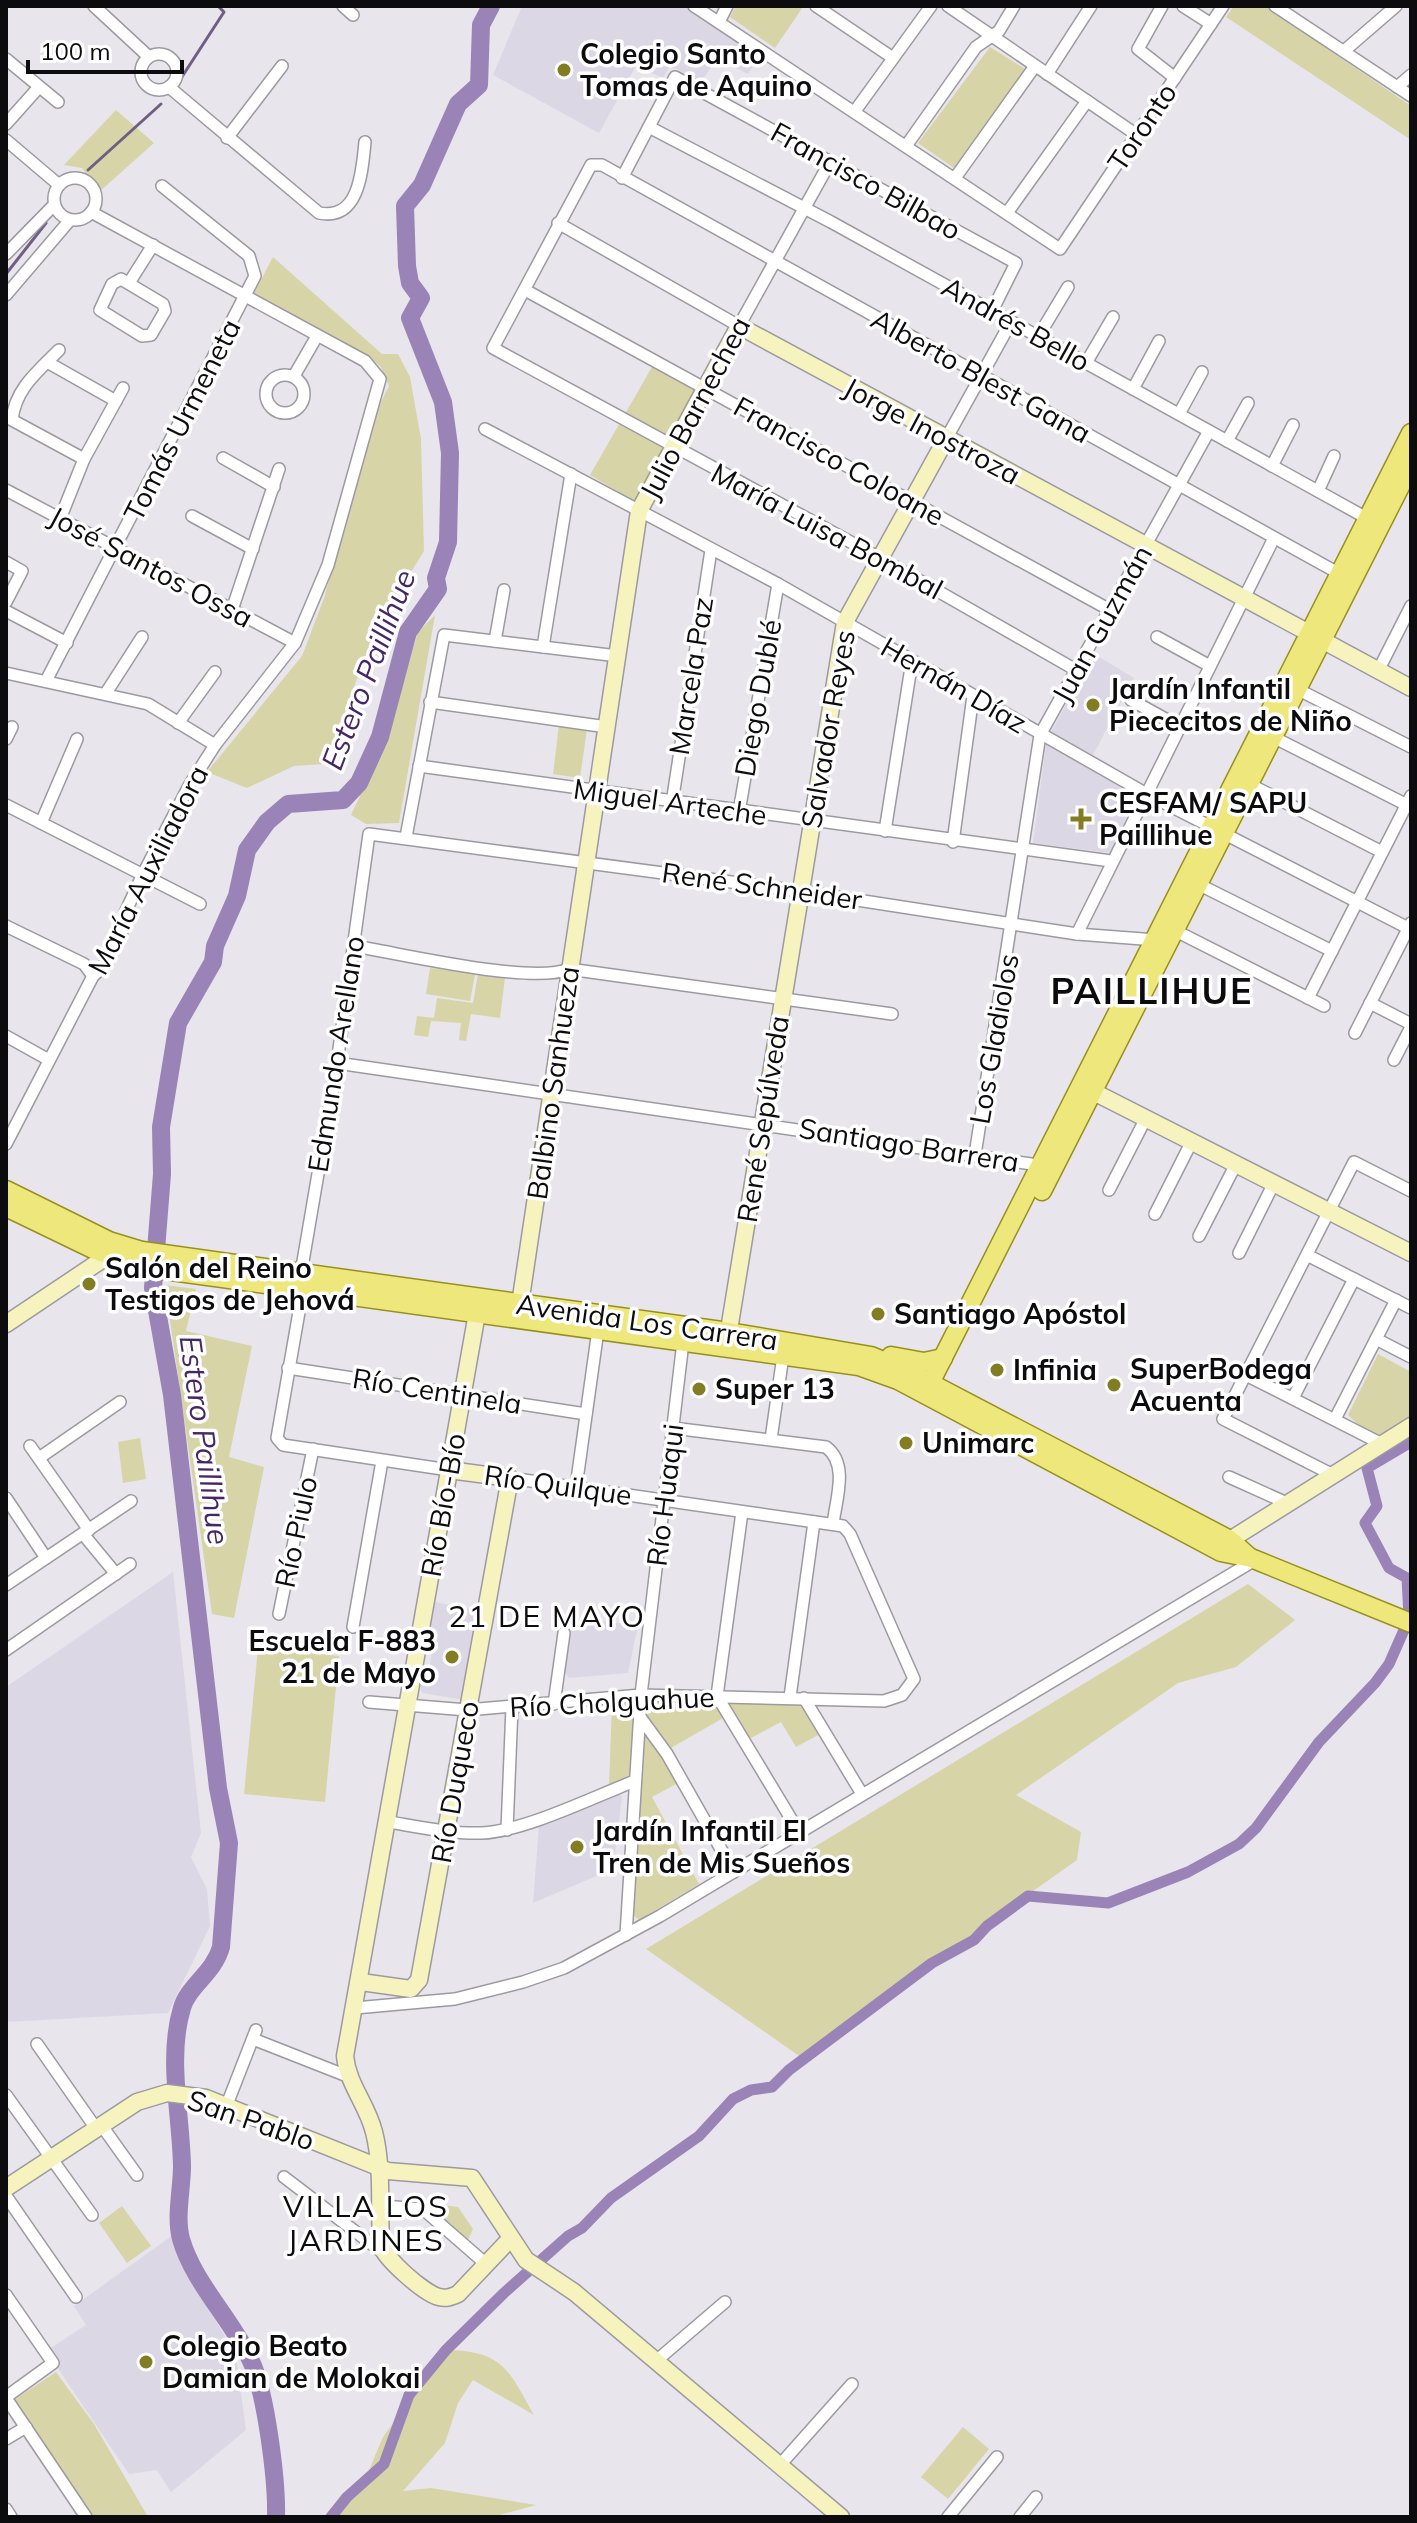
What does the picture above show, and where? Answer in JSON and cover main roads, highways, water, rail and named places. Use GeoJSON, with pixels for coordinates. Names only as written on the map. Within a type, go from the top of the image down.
{"type":"FeatureCollection","features":[{"type":"Feature","properties":{"kind":"main road"},"geometry":{"type":"LineString","coordinates":[[1400,486],[1411,433]]}},
{"type":"Feature","properties":{"kind":"main road"},"geometry":{"type":"LineString","coordinates":[[1087,1088],[1154,941],[1249,784],[1297,689],[1340,574],[1411,465]]}},
{"type":"Feature","properties":{"kind":"main road"},"geometry":{"type":"LineString","coordinates":[[933,1391],[1087,1088],[1198,884],[1218,831],[1374,522]]}},
{"type":"Feature","properties":{"kind":"main road"},"geometry":{"type":"LineString","coordinates":[[933,1391],[943,1358],[1047,1166]]}},
{"type":"Feature","properties":{"kind":"main road","name":"Avenida Los Carrera"},"geometry":{"type":"LineString","coordinates":[[6,1190],[115,1251]]}},
{"type":"Feature","properties":{"kind":"main road","name":"Avenida Los Carrera"},"geometry":{"type":"LineString","coordinates":[[6,1207],[142,1259],[478,1306],[598,1330],[683,1342],[727,1340],[783,1356],[859,1366],[933,1391]]}},
{"type":"Feature","properties":{"kind":"main road","name":"Avenida Los Carrera"},"geometry":{"type":"LineString","coordinates":[[478,1306],[520,1304],[727,1340],[851,1352],[891,1363],[933,1391],[1226,1546],[1411,1623]]}},
{"type":"Feature","properties":{"kind":"main road"},"geometry":{"type":"LineString","coordinates":[[851,1352],[924,1362],[943,1358]]}},
{"type":"Feature","properties":{"kind":"waterway"},"geometry":{"type":"LineString","coordinates":[[176,86],[224,12],[218,6]]}},
{"type":"Feature","properties":{"kind":"waterway","name":"Estero Paillihue"},"geometry":{"type":"LineString","coordinates":[[276,2517],[270,2438],[256,2375],[243,2346],[195,2271],[179,2230],[182,2166],[175,2066],[178,2027],[185,2000],[213,1964],[221,1947],[229,1843],[218,1788],[172,1395],[153,1288],[162,1174],[161,1127],[178,1023],[213,962],[215,946],[237,896],[247,850],[267,822],[288,804],[343,800],[359,783],[380,737],[408,632],[438,589],[436,578],[448,542],[450,453],[443,402],[410,318],[421,298],[410,283],[407,266],[405,206],[422,185],[458,104],[479,85],[481,25],[491,6]]}},
{"type":"Feature","properties":{"kind":"waterway"},"geometry":{"type":"LineString","coordinates":[[88,170],[161,104]]}},
{"type":"Feature","properties":{"kind":"waterway"},"geometry":{"type":"LineString","coordinates":[[6,274],[46,223]]}},
{"type":"Feature","properties":{"kind":"waterway"},"geometry":{"type":"LineString","coordinates":[[1409,1617],[1407,1578],[1389,1568],[1365,1523],[1377,1506],[1367,1468],[1411,1442]]}},
{"type":"Feature","properties":{"kind":"waterway"},"geometry":{"type":"LineString","coordinates":[[331,2517],[347,2497],[384,2464],[409,2395],[446,2350],[504,2293],[568,2236],[582,2228],[611,2198],[699,2136],[733,2099],[751,2090],[772,2087],[789,2070],[932,1963],[974,1940],[987,1926],[1028,1896],[1108,1903],[1188,1872],[1239,1844],[1256,1828],[1319,1742],[1375,1683],[1389,1664],[1404,1630]]}},
{"type":"Feature","properties":{"kind":"place","name":"Colegio Santo Tomas de Aquino"},"geometry":{"type":"Point","coordinates":[564,70]}},
{"type":"Feature","properties":{"kind":"place","name":"Jardín Infantil Piececitos de Niño"},"geometry":{"type":"Point","coordinates":[1093,705]}},
{"type":"Feature","properties":{"kind":"place","name":"CESFAM/ SAPU Paillihue"},"geometry":{"type":"Point","coordinates":[1081,819]}},
{"type":"Feature","properties":{"kind":"place","name":"Salón del Reino Testigos de Jehová"},"geometry":{"type":"Point","coordinates":[89,1284]}},
{"type":"Feature","properties":{"kind":"place","name":"Santiago Apóstol"},"geometry":{"type":"Point","coordinates":[878,1314]}},
{"type":"Feature","properties":{"kind":"place","name":"Infinia"},"geometry":{"type":"Point","coordinates":[997,1370]}},
{"type":"Feature","properties":{"kind":"place","name":"SuperBodega Acuenta"},"geometry":{"type":"Point","coordinates":[1114,1385]}},
{"type":"Feature","properties":{"kind":"place","name":"Super 13"},"geometry":{"type":"Point","coordinates":[699,1389]}},
{"type":"Feature","properties":{"kind":"place","name":"Unimarc"},"geometry":{"type":"Point","coordinates":[906,1443]}},
{"type":"Feature","properties":{"kind":"place","name":"Escuela F-883 21 de Mayo"},"geometry":{"type":"Point","coordinates":[452,1657]}},
{"type":"Feature","properties":{"kind":"place","name":"Jardín Infantil El Tren de Mis Sueños"},"geometry":{"type":"Point","coordinates":[577,1847]}},
{"type":"Feature","properties":{"kind":"place","name":"Colegio Beato Damian de Molokai"},"geometry":{"type":"Point","coordinates":[146,2362]}},
{"type":"Feature","properties":{"kind":"district","name":"PAILLIHUE"},"geometry":{"type":"Point","coordinates":[1152,991]}},
{"type":"Feature","properties":{"kind":"district","name":"21 DE MAYO"},"geometry":{"type":"Point","coordinates":[547,1617]}},
{"type":"Feature","properties":{"kind":"district","name":"VILLA LOS JARDINES"},"geometry":{"type":"Point","coordinates":[366,2224]}}]}
